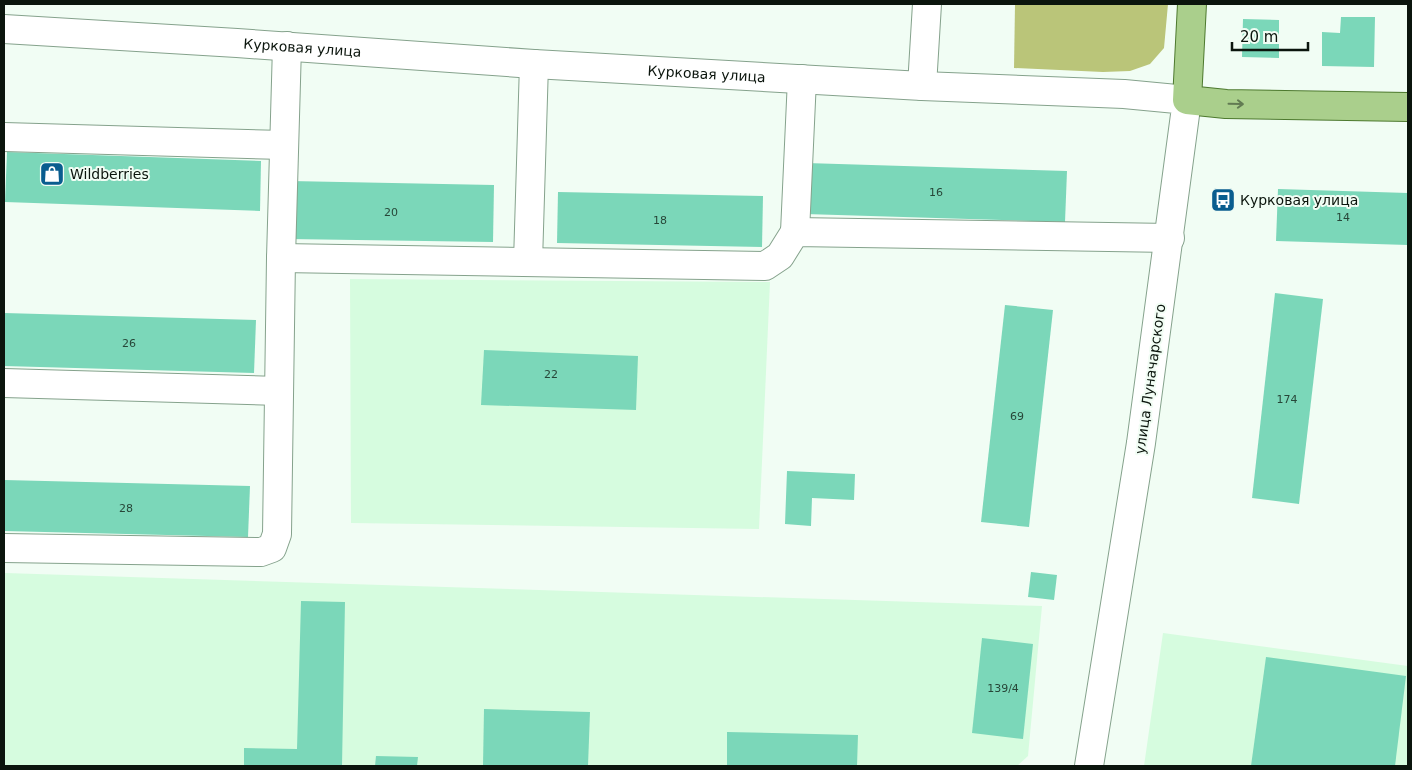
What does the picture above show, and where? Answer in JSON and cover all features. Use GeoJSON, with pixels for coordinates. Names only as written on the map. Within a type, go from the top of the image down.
{"type":"FeatureCollection","features":[{"type":"Feature","properties":{"kind":"main road","name":"улица Луначарского"},"geometry":{"type":"LineString","coordinates":[[1187,100],[1192,4]]}},
{"type":"Feature","properties":{"kind":"main road","name":"Курковая улица"},"geometry":{"type":"LineString","coordinates":[[1187,100],[1226,104],[1408,107]]}},
{"type":"Feature","properties":{"kind":"street"},"geometry":{"type":"LineString","coordinates":[[922,86],[926,4]]}},
{"type":"Feature","properties":{"kind":"street","name":"Курковая улица"},"geometry":{"type":"LineString","coordinates":[[4,29],[287,46],[534,64],[922,86],[1115,94],[1187,100]]}},
{"type":"Feature","properties":{"kind":"street"},"geometry":{"type":"LineString","coordinates":[[4,548],[261,552],[272,548],[277,534],[281,258],[287,46]]}},
{"type":"Feature","properties":{"kind":"street"},"geometry":{"type":"LineString","coordinates":[[528,262],[534,64]]}},
{"type":"Feature","properties":{"kind":"street"},"geometry":{"type":"LineString","coordinates":[[281,258],[764,266],[780,256],[795,232],[802,79]]}},
{"type":"Feature","properties":{"kind":"street","name":"улица Луначарского"},"geometry":{"type":"LineString","coordinates":[[1083,762],[1141,444],[1187,100]]}},
{"type":"Feature","properties":{"kind":"street"},"geometry":{"type":"LineString","coordinates":[[4,137],[284,145]]}},
{"type":"Feature","properties":{"kind":"street"},"geometry":{"type":"LineString","coordinates":[[795,232],[1170,238]]}},
{"type":"Feature","properties":{"kind":"street"},"geometry":{"type":"LineString","coordinates":[[4,384],[280,391]]}},
{"type":"Feature","properties":{"kind":"shaded area"},"geometry":{"type":"Polygon","coordinates":[[[350,279],[770,282],[759,529],[351,523],[350,279]]]}},
{"type":"Feature","properties":{"kind":"shaded area"},"geometry":{"type":"Polygon","coordinates":[[[5,573],[1042,606],[1028,756],[1017,766],[4,766],[5,573]]]}},
{"type":"Feature","properties":{"kind":"shaded area"},"geometry":{"type":"Polygon","coordinates":[[[1163,633],[1408,666],[1408,766],[1144,766],[1163,633]]]}},
{"type":"Feature","properties":{"kind":"green space"},"geometry":{"type":"Polygon","coordinates":[[[1015,4],[1168,4],[1164,48],[1150,64],[1130,71],[1103,72],[1014,68],[1015,4]]]}},
{"type":"Feature","properties":{"kind":"building"},"geometry":{"type":"Polygon","coordinates":[[[1341,17],[1375,17],[1374,67],[1322,66],[1322,32],[1340,33],[1341,17]]]}},
{"type":"Feature","properties":{"kind":"building"},"geometry":{"type":"Polygon","coordinates":[[[1243,19],[1279,20],[1279,58],[1242,57],[1243,19]]]}},
{"type":"Feature","properties":{"kind":"building"},"geometry":{"type":"Polygon","coordinates":[[[7,152],[261,161],[260,211],[5,202],[7,152]]]}},
{"type":"Feature","properties":{"kind":"building"},"geometry":{"type":"Polygon","coordinates":[[[806,163],[1067,171],[1065,222],[805,214],[806,163]]]}},
{"type":"Feature","properties":{"kind":"building"},"geometry":{"type":"Polygon","coordinates":[[[290,181],[494,185],[493,242],[289,239],[290,181]]]}},
{"type":"Feature","properties":{"kind":"building"},"geometry":{"type":"Polygon","coordinates":[[[1278,189],[1408,193],[1408,245],[1276,241],[1278,189]]]}},
{"type":"Feature","properties":{"kind":"building"},"geometry":{"type":"Polygon","coordinates":[[[558,192],[763,196],[762,247],[557,243],[558,192]]]}},
{"type":"Feature","properties":{"kind":"building"},"geometry":{"type":"Polygon","coordinates":[[[1275,293],[1323,299],[1299,504],[1252,498],[1275,293]]]}},
{"type":"Feature","properties":{"kind":"building"},"geometry":{"type":"Polygon","coordinates":[[[1005,305],[1053,310],[1029,527],[981,522],[1005,305]]]}},
{"type":"Feature","properties":{"kind":"building"},"geometry":{"type":"Polygon","coordinates":[[[4,313],[256,320],[254,373],[4,366],[4,313]]]}},
{"type":"Feature","properties":{"kind":"building"},"geometry":{"type":"Polygon","coordinates":[[[484,350],[638,356],[636,410],[481,405],[484,350]]]}},
{"type":"Feature","properties":{"kind":"building"},"geometry":{"type":"Polygon","coordinates":[[[787,471],[855,474],[854,500],[812,498],[811,526],[785,524],[787,471]]]}},
{"type":"Feature","properties":{"kind":"building"},"geometry":{"type":"Polygon","coordinates":[[[4,480],[250,486],[248,537],[4,531],[4,480]]]}},
{"type":"Feature","properties":{"kind":"building"},"geometry":{"type":"Polygon","coordinates":[[[1031,572],[1057,575],[1054,600],[1028,597],[1031,572]]]}},
{"type":"Feature","properties":{"kind":"building"},"geometry":{"type":"Polygon","coordinates":[[[301,601],[345,602],[342,766],[244,766],[244,748],[297,749],[301,601]]]}},
{"type":"Feature","properties":{"kind":"building"},"geometry":{"type":"Polygon","coordinates":[[[982,638],[1033,644],[1023,739],[972,733],[982,638]]]}},
{"type":"Feature","properties":{"kind":"building"},"geometry":{"type":"Polygon","coordinates":[[[1266,657],[1406,676],[1395,766],[1251,766],[1266,657]]]}},
{"type":"Feature","properties":{"kind":"building"},"geometry":{"type":"Polygon","coordinates":[[[484,709],[590,712],[588,766],[483,766],[484,709]]]}},
{"type":"Feature","properties":{"kind":"building"},"geometry":{"type":"Polygon","coordinates":[[[727,732],[858,735],[857,766],[727,766],[727,732]]]}},
{"type":"Feature","properties":{"kind":"building"},"geometry":{"type":"Polygon","coordinates":[[[376,756],[418,757],[417,766],[375,766],[376,756]]]}},
{"type":"Feature","properties":{"kind":"place","name":"Wildberries"},"geometry":{"type":"Point","coordinates":[52,174]}},
{"type":"Feature","properties":{"kind":"place","name":"Курковая улица"},"geometry":{"type":"Point","coordinates":[1223,200]}}]}
